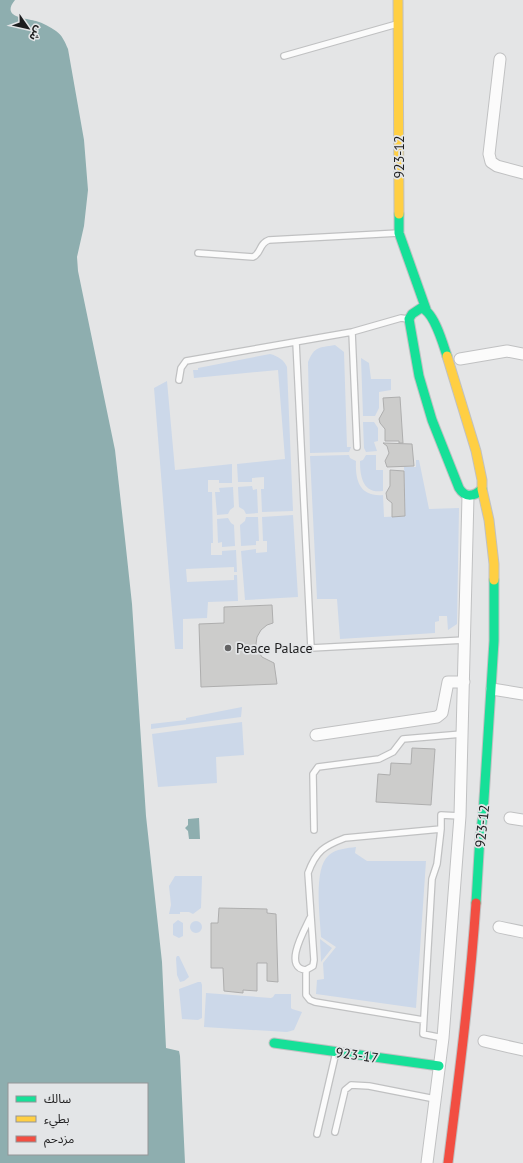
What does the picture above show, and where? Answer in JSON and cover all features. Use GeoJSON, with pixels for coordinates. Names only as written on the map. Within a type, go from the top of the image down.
{"type":"FeatureCollection","features":[{"type":"Feature","properties":{"kind":"street","name":"923-12"},"geometry":{"type":"LineString","coordinates":[[398,0],[399,233],[426,309],[431,315],[441,339],[476,451],[489,520],[494,564],[494,641],[492,689],[471,973],[448,1163]]}},
{"type":"Feature","properties":{"kind":"street"},"geometry":{"type":"LineString","coordinates":[[500,59],[489,154],[491,162],[497,166],[523,173]]}},
{"type":"Feature","properties":{"kind":"street"},"geometry":{"type":"LineString","coordinates":[[426,309],[421,308],[412,314],[409,319],[419,376],[432,420],[462,493],[468,496],[477,494],[482,489]]}},
{"type":"Feature","properties":{"kind":"street"},"geometry":{"type":"LineString","coordinates":[[460,359],[507,351],[523,354]]}},
{"type":"Feature","properties":{"kind":"street","name":"923-12"},"geometry":{"type":"LineString","coordinates":[[427,1163],[443,1038],[460,816],[468,496]]}},
{"type":"Feature","properties":{"kind":"street"},"geometry":{"type":"LineString","coordinates":[[316,735],[437,717],[442,713],[448,682],[464,682]]}},
{"type":"Feature","properties":{"kind":"street"},"geometry":{"type":"LineString","coordinates":[[492,689],[523,694]]}},
{"type":"Feature","properties":{"kind":"street"},"geometry":{"type":"LineString","coordinates":[[510,818],[523,820]]}},
{"type":"Feature","properties":{"kind":"street"},"geometry":{"type":"LineString","coordinates":[[499,927],[523,932]]}},
{"type":"Feature","properties":{"kind":"street"},"geometry":{"type":"LineString","coordinates":[[484,1041],[523,1050]]}},
{"type":"Feature","properties":{"kind":"street","name":"923-17"},"geometry":{"type":"LineString","coordinates":[[274,1043],[439,1066]]}},
{"type":"Feature","properties":{"kind":"lane"},"geometry":{"type":"LineString","coordinates":[[284,56],[399,24]]}},
{"type":"Feature","properties":{"kind":"lane"},"geometry":{"type":"LineString","coordinates":[[198,253],[253,257],[258,254],[262,244],[269,240],[399,233]]}},
{"type":"Feature","properties":{"kind":"lane"},"geometry":{"type":"LineString","coordinates":[[179,380],[181,368],[186,361],[352,332],[401,318],[409,319]]}},
{"type":"Feature","properties":{"kind":"lane"},"geometry":{"type":"LineString","coordinates":[[352,332],[358,447]]}},
{"type":"Feature","properties":{"kind":"lane"},"geometry":{"type":"LineString","coordinates":[[296,342],[311,648],[465,640]]}},
{"type":"Feature","properties":{"kind":"lane"},"geometry":{"type":"LineString","coordinates":[[314,830],[313,774],[318,767],[379,759],[393,752],[403,739],[462,734]]}},
{"type":"Feature","properties":{"kind":"lane"},"geometry":{"type":"LineString","coordinates":[[443,1038],[423,1034],[432,879],[437,864],[442,815],[460,816]]}},
{"type":"Feature","properties":{"kind":"lane"},"geometry":{"type":"LineString","coordinates":[[311,918],[296,948],[295,961],[303,970],[313,966],[314,960],[308,873],[313,860],[320,851],[330,843],[345,838],[441,829]]}},
{"type":"Feature","properties":{"kind":"lane"},"geometry":{"type":"LineString","coordinates":[[306,970],[306,995],[310,1000],[424,1020]]}},
{"type":"Feature","properties":{"kind":"lane"},"geometry":{"type":"LineString","coordinates":[[316,1134],[336,1052]]}},
{"type":"Feature","properties":{"kind":"lane"},"geometry":{"type":"LineString","coordinates":[[335,1132],[345,1090],[351,1085],[369,1086],[435,1099]]}},
{"type":"Feature","properties":{"kind":"shaded area"},"geometry":{"type":"Polygon","coordinates":[[[0,0],[15,0],[11,6],[13,14],[21,18],[46,25],[62,37],[68,49],[84,140],[88,190],[84,226],[77,257],[78,271],[115,450],[132,604],[146,816],[162,962],[166,1048],[179,1051],[180,1056],[185,1163],[0,1163],[0,0]]]}},
{"type":"Feature","properties":{"kind":"shaded area"},"geometry":{"type":"Polygon","coordinates":[[[335,345],[344,352],[347,447],[351,447],[349,452],[310,453],[308,362],[315,350],[335,345]]]}},
{"type":"Feature","properties":{"kind":"shaded area"},"geometry":{"type":"Polygon","coordinates":[[[270,354],[276,356],[284,362],[287,367],[293,511],[262,512],[261,489],[264,489],[264,477],[252,478],[252,482],[238,482],[237,464],[285,459],[278,370],[194,378],[193,370],[198,370],[198,368],[270,354]]]}},
{"type":"Feature","properties":{"kind":"shaded area"},"geometry":{"type":"Polygon","coordinates":[[[361,358],[369,363],[371,379],[391,379],[391,390],[379,392],[379,408],[375,416],[363,416],[361,358]]]}},
{"type":"Feature","properties":{"kind":"shaded area"},"geometry":{"type":"Polygon","coordinates":[[[167,381],[175,470],[232,464],[232,483],[219,483],[219,480],[208,480],[208,492],[212,492],[213,543],[211,543],[211,555],[222,555],[222,551],[236,550],[237,572],[234,572],[234,567],[186,569],[187,582],[234,580],[234,575],[237,575],[238,601],[208,602],[207,618],[183,619],[183,649],[175,649],[154,388],[167,381]]]}},
{"type":"Feature","properties":{"kind":"shaded area"},"geometry":{"type":"Polygon","coordinates":[[[363,422],[374,422],[378,428],[378,441],[374,442],[377,451],[366,452],[364,448],[363,422]]]}},
{"type":"Feature","properties":{"kind":"shaded area"},"geometry":{"type":"Polygon","coordinates":[[[349,455],[350,458],[356,461],[357,475],[360,486],[369,493],[383,495],[384,517],[405,516],[404,467],[416,467],[416,460],[419,460],[429,509],[459,508],[457,624],[448,630],[447,616],[439,616],[439,621],[435,622],[435,633],[340,639],[337,599],[317,599],[310,456],[349,455]]]}},
{"type":"Feature","properties":{"kind":"shaded area"},"geometry":{"type":"Polygon","coordinates":[[[366,455],[376,455],[376,470],[383,470],[383,491],[371,490],[364,483],[360,461],[363,460],[366,455]]]}},
{"type":"Feature","properties":{"kind":"shaded area"},"geometry":{"type":"Polygon","coordinates":[[[252,486],[253,490],[257,489],[258,513],[246,514],[244,510],[239,507],[238,487],[252,486]]]}},
{"type":"Feature","properties":{"kind":"shaded area"},"geometry":{"type":"Polygon","coordinates":[[[233,487],[234,507],[228,514],[217,515],[215,492],[220,492],[219,488],[233,487]]]}},
{"type":"Feature","properties":{"kind":"shaded area"},"geometry":{"type":"Polygon","coordinates":[[[293,515],[298,597],[245,600],[241,551],[256,549],[256,553],[267,552],[267,541],[263,541],[262,517],[293,515]]]}},
{"type":"Feature","properties":{"kind":"shaded area"},"geometry":{"type":"Polygon","coordinates":[[[246,517],[258,517],[259,541],[256,541],[256,545],[241,546],[240,525],[245,521],[246,517]]]}},
{"type":"Feature","properties":{"kind":"shaded area"},"geometry":{"type":"Polygon","coordinates":[[[228,518],[234,525],[235,546],[222,547],[222,542],[218,543],[217,519],[228,518]]]}},
{"type":"Feature","properties":{"kind":"shaded area"},"geometry":{"type":"Polygon","coordinates":[[[242,707],[241,717],[151,729],[151,724],[186,720],[186,718],[242,707]]]}},
{"type":"Feature","properties":{"kind":"shaded area"},"geometry":{"type":"Polygon","coordinates":[[[242,722],[244,755],[216,757],[217,783],[158,787],[152,734],[242,722]]]}},
{"type":"Feature","properties":{"kind":"shaded area"},"geometry":{"type":"Polygon","coordinates":[[[199,818],[200,839],[189,839],[188,831],[185,828],[188,825],[188,819],[199,818]]]}},
{"type":"Feature","properties":{"kind":"shaded area"},"geometry":{"type":"Polygon","coordinates":[[[356,847],[355,853],[367,861],[426,861],[416,1008],[316,994],[317,980],[324,979],[323,963],[336,947],[321,937],[319,881],[321,870],[324,861],[335,851],[356,847]]]}},
{"type":"Feature","properties":{"kind":"shaded area"},"geometry":{"type":"Polygon","coordinates":[[[175,876],[202,876],[201,908],[193,914],[189,912],[180,912],[180,914],[169,914],[171,905],[169,886],[175,876]]]}},
{"type":"Feature","properties":{"kind":"shaded area"},"geometry":{"type":"Polygon","coordinates":[[[178,920],[183,923],[183,936],[179,938],[173,935],[173,924],[178,920]]]}},
{"type":"Feature","properties":{"kind":"shaded area"},"geometry":{"type":"Polygon","coordinates":[[[198,921],[201,922],[201,932],[194,933],[191,932],[190,925],[191,922],[198,921]]]}},
{"type":"Feature","properties":{"kind":"shaded area"},"geometry":{"type":"Polygon","coordinates":[[[320,939],[332,948],[321,962],[320,939]]]}},
{"type":"Feature","properties":{"kind":"shaded area"},"geometry":{"type":"Polygon","coordinates":[[[177,956],[179,956],[189,977],[180,982],[177,975],[177,956]]]}},
{"type":"Feature","properties":{"kind":"shaded area"},"geometry":{"type":"Polygon","coordinates":[[[201,982],[202,985],[202,1018],[198,1020],[182,1019],[179,989],[201,982]]]}},
{"type":"Feature","properties":{"kind":"shaded area"},"geometry":{"type":"Polygon","coordinates":[[[206,993],[271,998],[275,994],[291,994],[291,1008],[302,1012],[294,1030],[287,1032],[204,1027],[206,993]]]}},
{"type":"Feature","properties":{"kind":"building"},"geometry":{"type":"Polygon","coordinates":[[[400,397],[403,443],[399,443],[399,441],[385,441],[385,429],[380,423],[379,419],[384,410],[383,398],[400,397]]]}},
{"type":"Feature","properties":{"kind":"building"},"geometry":{"type":"Polygon","coordinates":[[[383,443],[412,444],[414,466],[387,467],[385,461],[389,453],[387,446],[383,443]]]}},
{"type":"Feature","properties":{"kind":"building"},"geometry":{"type":"Polygon","coordinates":[[[390,470],[404,471],[405,516],[392,517],[392,503],[387,499],[386,493],[390,486],[390,470]]]}},
{"type":"Feature","properties":{"kind":"building","name":"Peace Palace"},"geometry":{"type":"Polygon","coordinates":[[[272,605],[273,623],[267,625],[261,630],[257,637],[256,644],[262,657],[274,663],[277,684],[201,687],[199,624],[224,623],[224,607],[272,605]]]}},
{"type":"Feature","properties":{"kind":"building"},"geometry":{"type":"Polygon","coordinates":[[[412,748],[435,749],[431,805],[376,802],[378,774],[390,775],[391,763],[411,764],[412,748]]]}},
{"type":"Feature","properties":{"kind":"building"},"geometry":{"type":"Polygon","coordinates":[[[219,908],[267,909],[267,913],[276,914],[278,982],[267,981],[267,963],[257,963],[257,991],[243,990],[243,993],[224,991],[223,968],[211,968],[211,923],[218,923],[219,908]]]}},
{"type":"Feature","properties":{"kind":"traffic: fast"},"geometry":{"type":"LineString","coordinates":[[399,214],[399,233],[426,309]]}},
{"type":"Feature","properties":{"kind":"traffic: fast"},"geometry":{"type":"LineString","coordinates":[[447,356],[434,321],[426,310],[421,308],[412,314],[409,319],[419,376],[432,420],[459,488],[464,494],[467,495],[476,494],[482,489]]}},
{"type":"Feature","properties":{"kind":"traffic: fast"},"geometry":{"type":"LineString","coordinates":[[476,903],[494,641],[494,580]]}},
{"type":"Feature","properties":{"kind":"traffic: fast"},"geometry":{"type":"LineString","coordinates":[[274,1043],[439,1066]]}},
{"type":"Feature","properties":{"kind":"traffic: slow"},"geometry":{"type":"LineString","coordinates":[[398,0],[399,214]]}},
{"type":"Feature","properties":{"kind":"traffic: slow"},"geometry":{"type":"LineString","coordinates":[[447,356],[476,451],[489,520],[494,564],[494,580]]}},
{"type":"Feature","properties":{"kind":"traffic: jam"},"geometry":{"type":"LineString","coordinates":[[448,1163],[467,1001],[476,903]]}},
{"type":"Feature","properties":{"kind":"place","name":"Peace Palace"},"geometry":{"type":"Point","coordinates":[228,648]}}]}
